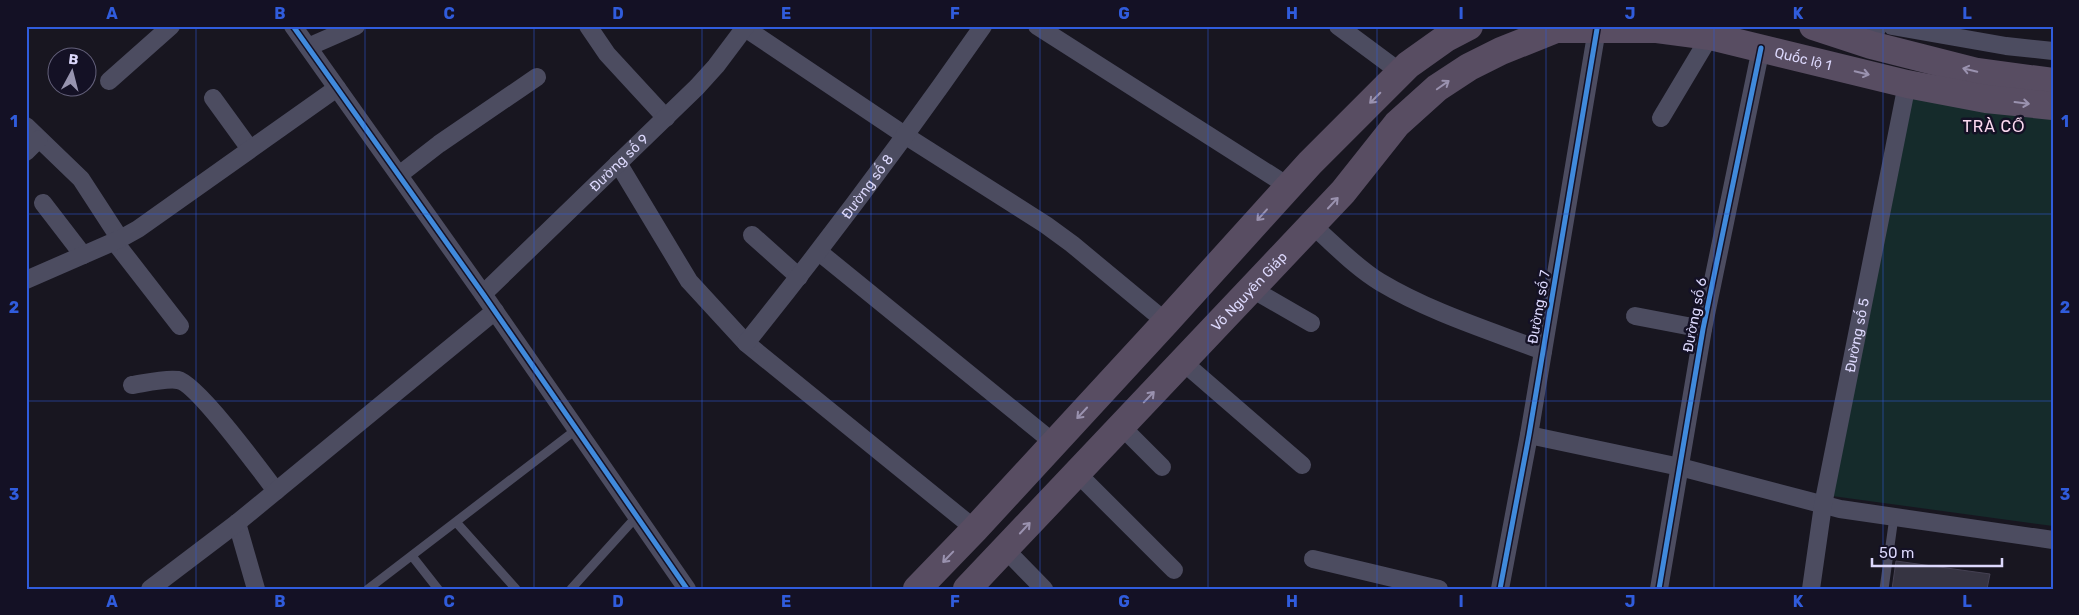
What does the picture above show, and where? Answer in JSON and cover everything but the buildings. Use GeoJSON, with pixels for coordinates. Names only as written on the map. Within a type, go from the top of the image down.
{"type":"FeatureCollection","features":[{"type":"Feature","properties":{"kind":"highway"},"geometry":{"type":"LineString","coordinates":[[917,589],[1166,322],[1288,186],[1404,68],[1434,26]]}},
{"type":"Feature","properties":{"kind":"highway"},"geometry":{"type":"LineString","coordinates":[[1404,68],[1446,38],[1469,26]]}},
{"type":"Feature","properties":{"kind":"highway","name":"Quốc lộ 1"},"geometry":{"type":"LineString","coordinates":[[1555,27],[1657,29],[1710,36],[1907,84],[1986,99],[2053,106]]}},
{"type":"Feature","properties":{"kind":"highway","name":"Võ Nguyên Giáp"},"geometry":{"type":"LineString","coordinates":[[967,589],[1343,192],[1397,124],[1437,88],[1469,67],[1501,50],[1555,27]]}},
{"type":"Feature","properties":{"kind":"highway"},"geometry":{"type":"LineString","coordinates":[[1814,27],[1874,36],[1978,72],[2053,82]]}},
{"type":"Feature","properties":{"kind":"street"},"geometry":{"type":"LineString","coordinates":[[109,81],[171,26]]}},
{"type":"Feature","properties":{"kind":"street"},"geometry":{"type":"LineString","coordinates":[[293,26],[400,175],[687,589]]}},
{"type":"Feature","properties":{"kind":"street"},"geometry":{"type":"LineString","coordinates":[[308,47],[356,26]]}},
{"type":"Feature","properties":{"kind":"street"},"geometry":{"type":"LineString","coordinates":[[588,26],[607,54],[666,118]]}},
{"type":"Feature","properties":{"kind":"street","name":"Đường số 8"},"geometry":{"type":"LineString","coordinates":[[746,343],[819,252],[906,136],[983,26]]}},
{"type":"Feature","properties":{"kind":"street"},"geometry":{"type":"LineString","coordinates":[[1037,26],[1288,186]]}},
{"type":"Feature","properties":{"kind":"street"},"geometry":{"type":"LineString","coordinates":[[1338,26],[1404,68]]}},
{"type":"Feature","properties":{"kind":"street"},"geometry":{"type":"LineString","coordinates":[[1892,26],[2006,46],[2053,51]]}},
{"type":"Feature","properties":{"kind":"street"},"geometry":{"type":"LineString","coordinates":[[746,27],[906,136],[1046,225],[1072,244],[1166,322]]}},
{"type":"Feature","properties":{"kind":"street","name":"Đường số 9"},"geometry":{"type":"LineString","coordinates":[[483,294],[666,118],[716,66],[746,27]]}},
{"type":"Feature","properties":{"kind":"street","name":"Đường số 7"},"geometry":{"type":"LineString","coordinates":[[1500,589],[1529,435],[1597,29]]}},
{"type":"Feature","properties":{"kind":"street"},"geometry":{"type":"LineString","coordinates":[[1661,118],[1710,36]]}},
{"type":"Feature","properties":{"kind":"street"},"geometry":{"type":"LineString","coordinates":[[2001,75],[2006,46]]}},
{"type":"Feature","properties":{"kind":"street","name":"Đường số 6"},"geometry":{"type":"LineString","coordinates":[[1659,589],[1703,329],[1761,48]]}},
{"type":"Feature","properties":{"kind":"street"},"geometry":{"type":"LineString","coordinates":[[400,175],[439,144],[537,78]]}},
{"type":"Feature","properties":{"kind":"street","name":"Đường số 5"},"geometry":{"type":"LineString","coordinates":[[1811,589],[1823,505],[1907,84]]}},
{"type":"Feature","properties":{"kind":"street"},"geometry":{"type":"LineString","coordinates":[[26,280],[138,229],[337,88]]}},
{"type":"Feature","properties":{"kind":"street"},"geometry":{"type":"LineString","coordinates":[[213,98],[250,149]]}},
{"type":"Feature","properties":{"kind":"street"},"geometry":{"type":"LineString","coordinates":[[26,126],[80,179],[117,240],[180,326]]}},
{"type":"Feature","properties":{"kind":"street"},"geometry":{"type":"LineString","coordinates":[[26,152],[39,138]]}},
{"type":"Feature","properties":{"kind":"street"},"geometry":{"type":"LineString","coordinates":[[618,163],[688,281],[746,343],[975,529]]}},
{"type":"Feature","properties":{"kind":"street"},"geometry":{"type":"LineString","coordinates":[[43,203],[84,255]]}},
{"type":"Feature","properties":{"kind":"street"},"geometry":{"type":"LineString","coordinates":[[1312,225],[1358,266],[1379,281],[1412,299],[1543,351]]}},
{"type":"Feature","properties":{"kind":"street"},"geometry":{"type":"LineString","coordinates":[[752,235],[799,277]]}},
{"type":"Feature","properties":{"kind":"street"},"geometry":{"type":"LineString","coordinates":[[819,252],[1054,443]]}},
{"type":"Feature","properties":{"kind":"street"},"geometry":{"type":"LineString","coordinates":[[1252,289],[1311,323]]}},
{"type":"Feature","properties":{"kind":"street"},"geometry":{"type":"LineString","coordinates":[[150,589],[237,523],[495,311]]}},
{"type":"Feature","properties":{"kind":"street"},"geometry":{"type":"LineString","coordinates":[[1635,316],[1703,329]]}},
{"type":"Feature","properties":{"kind":"street"},"geometry":{"type":"LineString","coordinates":[[1183,362],[1302,465]]}},
{"type":"Feature","properties":{"kind":"street"},"geometry":{"type":"LineString","coordinates":[[132,384],[176,379],[184,382],[208,406],[276,491]]}},
{"type":"Feature","properties":{"kind":"street"},"geometry":{"type":"LineString","coordinates":[[1121,426],[1162,467]]}},
{"type":"Feature","properties":{"kind":"street"},"geometry":{"type":"LineString","coordinates":[[1529,435],[1680,467],[1823,505],[2053,540]]}},
{"type":"Feature","properties":{"kind":"street"},"geometry":{"type":"LineString","coordinates":[[1077,473],[1174,570]]}},
{"type":"Feature","properties":{"kind":"street"},"geometry":{"type":"LineString","coordinates":[[237,523],[256,589]]}},
{"type":"Feature","properties":{"kind":"street"},"geometry":{"type":"LineString","coordinates":[[1005,549],[1044,589]]}},
{"type":"Feature","properties":{"kind":"street"},"geometry":{"type":"LineString","coordinates":[[1314,559],[1439,589]]}},
{"type":"Feature","properties":{"kind":"lane"},"geometry":{"type":"LineString","coordinates":[[368,589],[577,429]]}},
{"type":"Feature","properties":{"kind":"lane"},"geometry":{"type":"LineString","coordinates":[[571,589],[637,516]]}},
{"type":"Feature","properties":{"kind":"lane"},"geometry":{"type":"LineString","coordinates":[[1884,589],[1894,517]]}},
{"type":"Feature","properties":{"kind":"lane"},"geometry":{"type":"LineString","coordinates":[[456,522],[516,589]]}},
{"type":"Feature","properties":{"kind":"lane"},"geometry":{"type":"LineString","coordinates":[[412,556],[438,589]]}},
{"type":"Feature","properties":{"kind":"green space"},"geometry":{"type":"Polygon","coordinates":[[[1912,96],[2053,116],[2053,526],[1832,496],[1912,96]]]}},
{"type":"Feature","properties":{"kind":"cycle path"},"geometry":{"type":"LineString","coordinates":[[293,26],[483,294],[687,589]]}},
{"type":"Feature","properties":{"kind":"cycle path"},"geometry":{"type":"LineString","coordinates":[[1500,589],[1529,435],[1597,29]]}},
{"type":"Feature","properties":{"kind":"cycle path"},"geometry":{"type":"LineString","coordinates":[[1659,589],[1703,329],[1761,48]]}},
{"type":"Feature","properties":{"kind":"district","name":"TRÀ CỔ"},"geometry":{"type":"Point","coordinates":[1994,126]}}]}
